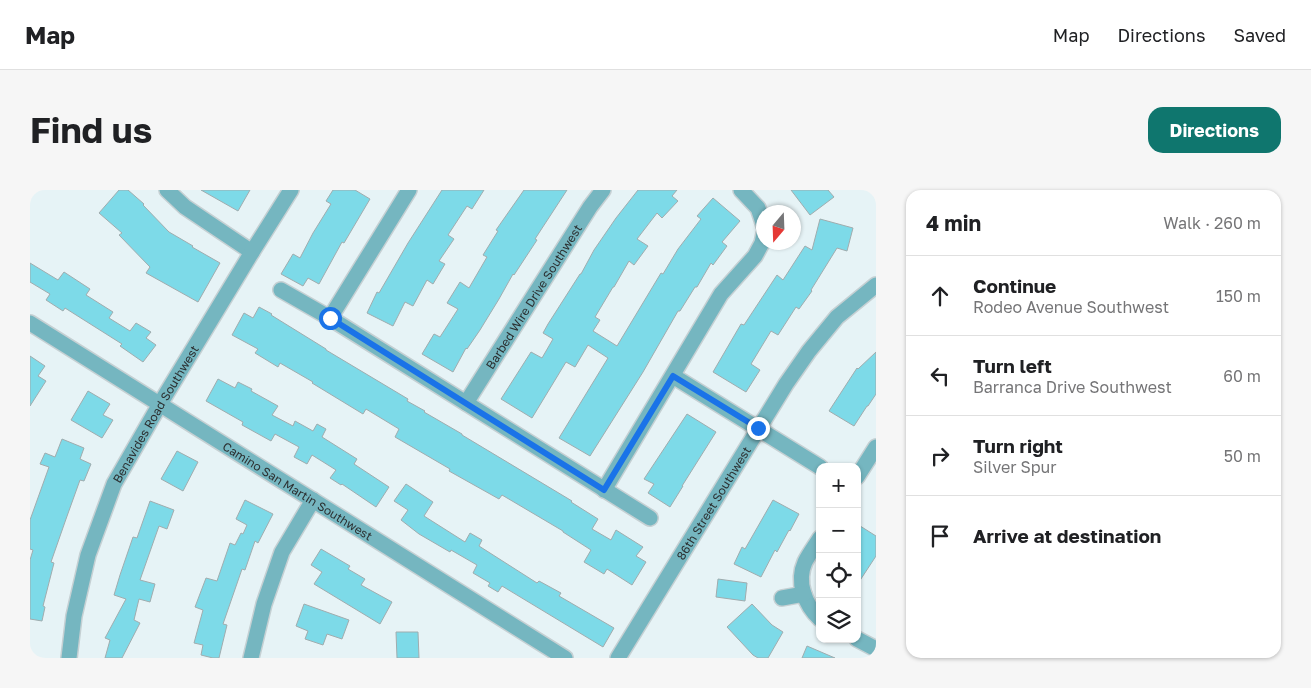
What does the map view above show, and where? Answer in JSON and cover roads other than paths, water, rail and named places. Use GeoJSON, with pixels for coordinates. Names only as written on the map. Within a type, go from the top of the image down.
{"type":"FeatureCollection","features":[{"type":"Feature","properties":{"kind":"street"},"geometry":{"type":"LineString","coordinates":[[167,190],[185,206],[252,252]]}},
{"type":"Feature","properties":{"kind":"street","name":"Benavides Road Southwest"},"geometry":{"type":"LineString","coordinates":[[69,658],[74,616],[88,555],[114,484],[160,404],[291,190]]}},
{"type":"Feature","properties":{"kind":"street"},"geometry":{"type":"LineString","coordinates":[[330,318],[409,190]]}},
{"type":"Feature","properties":{"kind":"street","name":"Barbed Wire Drive Southwest"},"geometry":{"type":"LineString","coordinates":[[466,403],[590,207],[603,190]]}},
{"type":"Feature","properties":{"kind":"street"},"geometry":{"type":"LineString","coordinates":[[741,190],[756,206]]}},
{"type":"Feature","properties":{"kind":"street"},"geometry":{"type":"LineString","coordinates":[[604,490],[721,294],[756,256],[759,250]]}},
{"type":"Feature","properties":{"kind":"street","name":"86th Street Southwest"},"geometry":{"type":"LineString","coordinates":[[618,658],[786,384],[837,317],[876,285]]}},
{"type":"Feature","properties":{"kind":"street"},"geometry":{"type":"LineString","coordinates":[[282,290],[650,518]]}},
{"type":"Feature","properties":{"kind":"street","name":"Camino San Martin Southwest"},"geometry":{"type":"LineString","coordinates":[[30,323],[565,658]]}},
{"type":"Feature","properties":{"kind":"street"},"geometry":{"type":"LineString","coordinates":[[673,376],[816,464]]}},
{"type":"Feature","properties":{"kind":"street"},"geometry":{"type":"LineString","coordinates":[[861,471],[876,447]]}},
{"type":"Feature","properties":{"kind":"street"},"geometry":{"type":"LineString","coordinates":[[251,658],[264,604],[282,552],[313,500]]}},
{"type":"Feature","properties":{"kind":"street"},"geometry":{"type":"LineString","coordinates":[[816,544],[805,562],[802,571],[802,582],[807,605],[816,616]]}},
{"type":"Feature","properties":{"kind":"street"},"geometry":{"type":"LineString","coordinates":[[782,598],[804,594]]}},
{"type":"Feature","properties":{"kind":"street"},"geometry":{"type":"LineString","coordinates":[[861,641],[876,649]]}}]}
